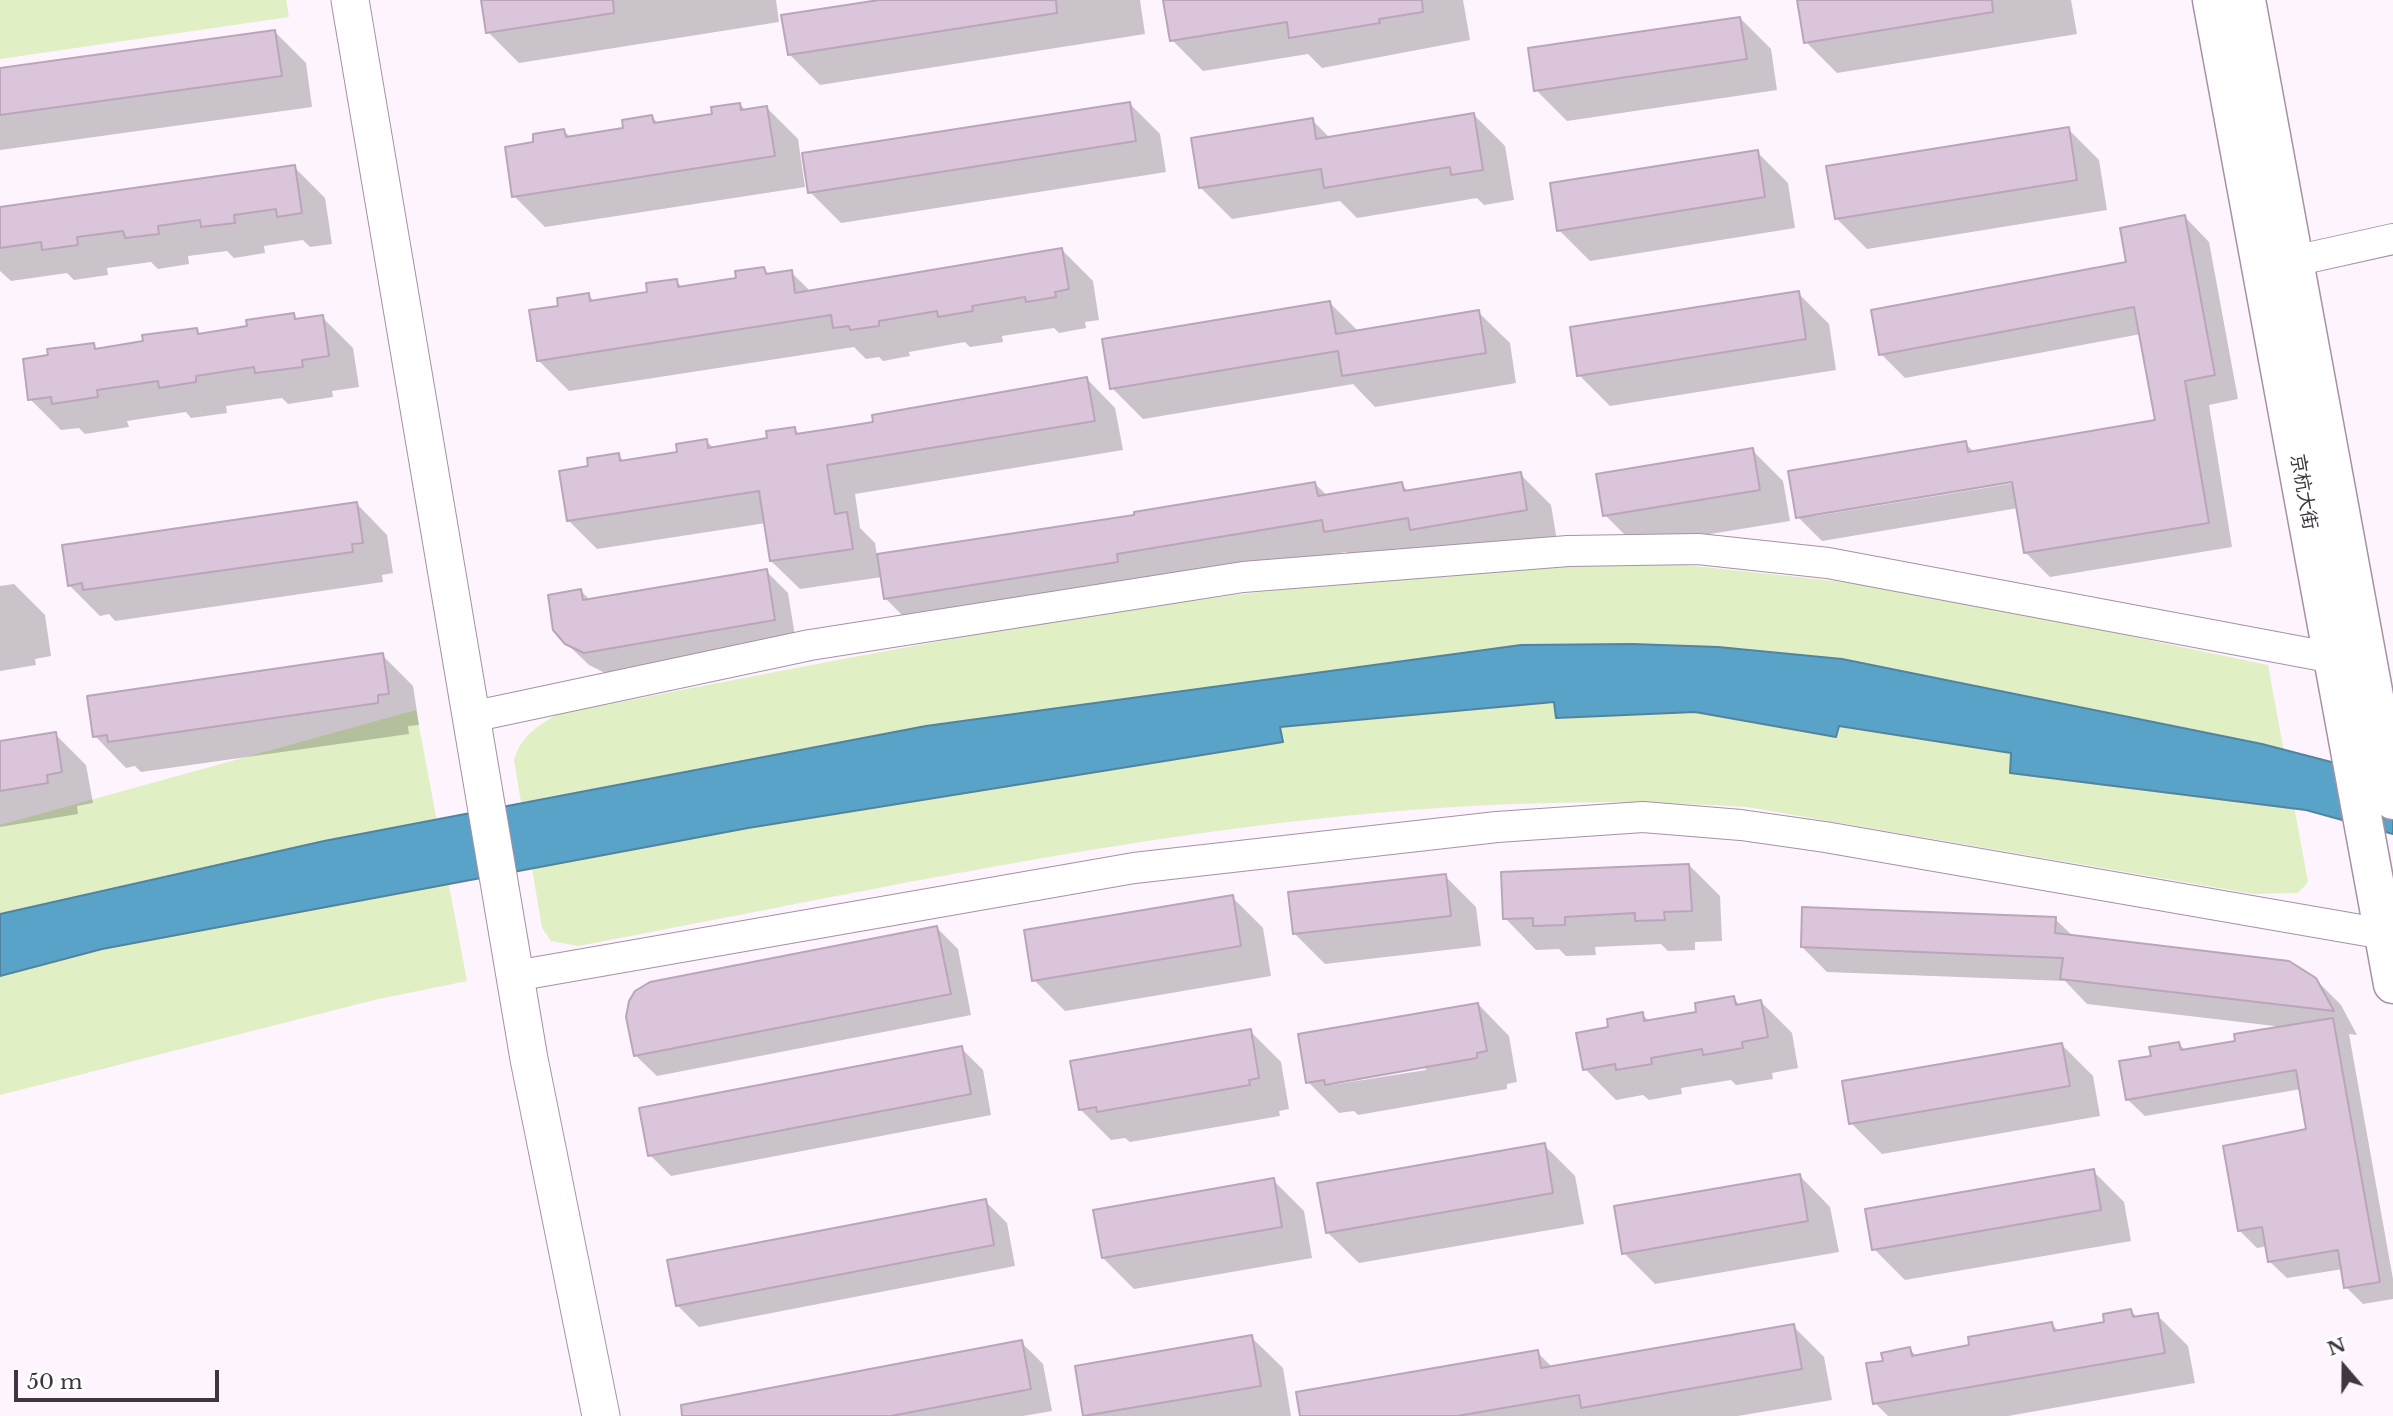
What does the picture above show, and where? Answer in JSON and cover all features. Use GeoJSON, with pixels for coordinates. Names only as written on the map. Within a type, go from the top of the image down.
{"type":"FeatureCollection","features":[{"type":"Feature","properties":{"kind":"main road","name":"京杭大街"},"geometry":{"type":"LineString","coordinates":[[2212,0],[2393,984]]}},
{"type":"Feature","properties":{"kind":"main road","name":"京杭大街"},"geometry":{"type":"LineString","coordinates":[[2246,0],[2393,800]]}},
{"type":"Feature","properties":{"kind":"street"},"geometry":{"type":"LineString","coordinates":[[350,0],[515,976],[601,1416]]}},
{"type":"Feature","properties":{"kind":"street"},"geometry":{"type":"LineString","coordinates":[[2294,261],[2393,239]]}},
{"type":"Feature","properties":{"kind":"street"},"geometry":{"type":"LineString","coordinates":[[471,717],[810,645],[1243,577],[1567,551],[1698,549],[1828,564],[2334,658]]}},
{"type":"Feature","properties":{"kind":"street"},"geometry":{"type":"LineString","coordinates":[[515,976],[1134,869],[1497,827],[1643,817],[1741,825],[1825,837],[2384,934]]}},
{"type":"Feature","properties":{"kind":"green space"},"geometry":{"type":"Polygon","coordinates":[[[0,0],[286,0],[289,17],[0,59],[0,0]]]}},
{"type":"Feature","properties":{"kind":"green space"},"geometry":{"type":"Polygon","coordinates":[[[1579,564],[1676,564],[1900,588],[2268,665],[2308,882],[2298,893],[2254,894],[1747,807],[1599,802],[1452,807],[1305,820],[1159,839],[1013,863],[578,946],[551,941],[542,928],[514,760],[521,744],[531,732],[558,714],[870,654],[1105,613],[1332,584],[1579,564]]]}},
{"type":"Feature","properties":{"kind":"green space"},"geometry":{"type":"Polygon","coordinates":[[[416,710],[467,981],[374,1000],[0,1095],[0,825],[416,710]]]}},
{"type":"Feature","properties":{"kind":"water"},"geometry":{"type":"Polygon","coordinates":[[[1632,644],[1718,647],[1842,659],[2262,744],[2393,778],[2393,834],[2306,810],[2010,773],[2011,753],[1839,726],[1836,737],[1695,712],[1556,718],[1554,702],[1280,727],[1283,742],[748,828],[102,949],[0,976],[0,914],[324,841],[926,726],[1521,645],[1632,644]]]}},
{"type":"Feature","properties":{"kind":"building"},"geometry":{"type":"Polygon","coordinates":[[[481,0],[613,0],[614,13],[486,33],[481,0]]]}},
{"type":"Feature","properties":{"kind":"building"},"geometry":{"type":"Polygon","coordinates":[[[879,0],[1056,0],[1057,13],[788,55],[781,15],[879,0]]]}},
{"type":"Feature","properties":{"kind":"building"},"geometry":{"type":"Polygon","coordinates":[[[1163,0],[1422,0],[1423,12],[1379,19],[1380,23],[1289,38],[1287,22],[1170,41],[1163,0]]]}},
{"type":"Feature","properties":{"kind":"building"},"geometry":{"type":"Polygon","coordinates":[[[1797,0],[1992,0],[1993,12],[1804,43],[1797,0]]]}},
{"type":"Feature","properties":{"kind":"building"},"geometry":{"type":"Polygon","coordinates":[[[1740,17],[1747,59],[1534,91],[1528,48],[1740,17]]]}},
{"type":"Feature","properties":{"kind":"building"},"geometry":{"type":"Polygon","coordinates":[[[275,30],[282,76],[0,115],[0,68],[275,30]]]}},
{"type":"Feature","properties":{"kind":"building"},"geometry":{"type":"Polygon","coordinates":[[[1130,102],[1136,141],[808,193],[802,153],[1130,102]]]}},
{"type":"Feature","properties":{"kind":"building"},"geometry":{"type":"Polygon","coordinates":[[[740,103],[741,110],[767,106],[775,156],[512,197],[505,147],[533,142],[533,134],[564,129],[566,137],[623,128],[622,120],[652,115],[654,123],[712,114],[711,107],[740,103]]]}},
{"type":"Feature","properties":{"kind":"building"},"geometry":{"type":"Polygon","coordinates":[[[1474,113],[1483,170],[1451,175],[1450,167],[1324,188],[1321,169],[1199,188],[1191,138],[1313,118],[1316,139],[1474,113]]]}},
{"type":"Feature","properties":{"kind":"building"},"geometry":{"type":"Polygon","coordinates":[[[2069,127],[2077,180],[1835,219],[1826,166],[2069,127]]]}},
{"type":"Feature","properties":{"kind":"building"},"geometry":{"type":"Polygon","coordinates":[[[1758,150],[1765,197],[1557,231],[1550,183],[1758,150]]]}},
{"type":"Feature","properties":{"kind":"building"},"geometry":{"type":"Polygon","coordinates":[[[295,165],[302,213],[277,217],[276,209],[234,215],[235,223],[201,227],[200,220],[158,226],[159,234],[125,238],[123,231],[77,237],[78,245],[42,250],[41,242],[0,248],[0,207],[295,165]]]}},
{"type":"Feature","properties":{"kind":"building"},"geometry":{"type":"Polygon","coordinates":[[[2185,215],[2215,375],[2185,381],[2209,523],[2024,553],[2012,482],[1796,518],[1788,471],[1966,441],[1968,452],[2155,420],[2134,307],[1879,355],[1871,310],[2126,262],[2120,228],[2185,215]]]}},
{"type":"Feature","properties":{"kind":"building"},"geometry":{"type":"Polygon","coordinates":[[[1062,248],[1069,289],[1055,292],[1056,297],[1026,302],[1025,297],[972,306],[973,311],[938,317],[937,311],[879,321],[879,326],[850,330],[849,326],[833,328],[831,315],[537,361],[529,310],[558,306],[557,298],[589,293],[590,301],[647,292],[646,283],[677,279],[678,287],[736,278],[735,271],[764,267],[766,274],[792,270],[795,293],[1062,248]]]}},
{"type":"Feature","properties":{"kind":"building"},"geometry":{"type":"Polygon","coordinates":[[[1799,291],[1806,339],[1577,376],[1570,327],[1799,291]]]}},
{"type":"Feature","properties":{"kind":"building"},"geometry":{"type":"Polygon","coordinates":[[[1330,301],[1336,334],[1479,310],[1486,353],[1342,376],[1338,351],[1110,389],[1102,339],[1330,301]]]}},
{"type":"Feature","properties":{"kind":"building"},"geometry":{"type":"Polygon","coordinates":[[[294,313],[295,319],[323,315],[329,356],[302,360],[303,367],[255,373],[254,367],[196,376],[196,382],[159,388],[158,381],[97,390],[98,397],[52,404],[51,397],[28,400],[23,359],[48,355],[47,349],[94,343],[95,349],[143,341],[142,335],[197,328],[198,334],[247,326],[246,320],[294,313]]]}},
{"type":"Feature","properties":{"kind":"building"},"geometry":{"type":"Polygon","coordinates":[[[1087,377],[1095,421],[827,465],[835,514],[847,512],[853,549],[770,561],[759,491],[567,521],[559,471],[588,466],[587,458],[619,453],[620,461],[677,452],[676,444],[707,439],[708,448],[767,438],[766,431],[795,427],[796,434],[873,422],[872,415],[1087,377]]]}},
{"type":"Feature","properties":{"kind":"building"},"geometry":{"type":"Polygon","coordinates":[[[1753,448],[1760,490],[1603,516],[1596,474],[1753,448]]]}},
{"type":"Feature","properties":{"kind":"building"},"geometry":{"type":"Polygon","coordinates":[[[1521,472],[1527,510],[1410,530],[1408,518],[1324,532],[1322,520],[1117,554],[1118,562],[884,599],[877,554],[1134,515],[1134,512],[1315,482],[1318,496],[1402,482],[1404,491],[1521,472]]]}},
{"type":"Feature","properties":{"kind":"building"},"geometry":{"type":"Polygon","coordinates":[[[357,502],[363,543],[352,544],[353,552],[83,590],[82,583],[68,586],[62,545],[357,502]]]}},
{"type":"Feature","properties":{"kind":"building"},"geometry":{"type":"Polygon","coordinates":[[[767,569],[775,620],[584,653],[565,644],[553,630],[548,595],[581,589],[583,600],[767,569]]]}},
{"type":"Feature","properties":{"kind":"building"},"geometry":{"type":"Polygon","coordinates":[[[383,653],[389,694],[378,695],[378,703],[108,742],[107,735],[93,737],[87,696],[383,653]]]}},
{"type":"Feature","properties":{"kind":"building"},"geometry":{"type":"Polygon","coordinates":[[[56,732],[62,772],[47,775],[48,783],[0,791],[0,741],[56,732]]]}},
{"type":"Feature","properties":{"kind":"building"},"geometry":{"type":"Polygon","coordinates":[[[1689,864],[1692,911],[1664,912],[1665,920],[1635,921],[1635,913],[1565,917],[1565,925],[1533,926],[1533,918],[1503,919],[1501,872],[1689,864]]]}},
{"type":"Feature","properties":{"kind":"building"},"geometry":{"type":"Polygon","coordinates":[[[1446,874],[1451,916],[1293,934],[1288,892],[1446,874]]]}},
{"type":"Feature","properties":{"kind":"building"},"geometry":{"type":"Polygon","coordinates":[[[1233,895],[1241,946],[1032,981],[1024,930],[1233,895]]]}},
{"type":"Feature","properties":{"kind":"building"},"geometry":{"type":"Polygon","coordinates":[[[1802,907],[2056,917],[2055,933],[2289,961],[2316,978],[2334,1011],[2060,979],[2063,958],[1801,947],[1802,907]]]}},
{"type":"Feature","properties":{"kind":"building"},"geometry":{"type":"Polygon","coordinates":[[[937,926],[951,994],[634,1056],[626,1017],[629,1001],[635,991],[650,982],[937,926]]]}},
{"type":"Feature","properties":{"kind":"building"},"geometry":{"type":"Polygon","coordinates":[[[1734,996],[1736,1005],[1761,1000],[1768,1037],[1742,1042],[1743,1048],[1703,1055],[1702,1049],[1651,1058],[1652,1064],[1616,1070],[1615,1064],[1583,1070],[1576,1033],[1608,1027],[1607,1019],[1643,1012],[1644,1021],[1696,1012],[1695,1003],[1734,996]]]}},
{"type":"Feature","properties":{"kind":"building"},"geometry":{"type":"Polygon","coordinates":[[[1478,1003],[1487,1051],[1477,1053],[1477,1058],[1325,1085],[1324,1080],[1306,1083],[1298,1034],[1478,1003]]]}},
{"type":"Feature","properties":{"kind":"building"},"geometry":{"type":"Polygon","coordinates":[[[2333,1018],[2380,1282],[2344,1288],[2338,1250],[2268,1262],[2262,1227],[2238,1231],[2223,1146],[2306,1129],[2296,1070],[2126,1100],[2119,1061],[2151,1056],[2149,1047],[2179,1042],[2181,1050],[2235,1041],[2234,1034],[2333,1018]]]}},
{"type":"Feature","properties":{"kind":"building"},"geometry":{"type":"Polygon","coordinates":[[[1251,1029],[1259,1078],[1249,1080],[1250,1085],[1097,1112],[1096,1107],[1079,1110],[1070,1061],[1251,1029]]]}},
{"type":"Feature","properties":{"kind":"building"},"geometry":{"type":"Polygon","coordinates":[[[2062,1043],[2070,1086],[1849,1124],[1842,1081],[2062,1043]]]}},
{"type":"Feature","properties":{"kind":"building"},"geometry":{"type":"Polygon","coordinates":[[[962,1046],[971,1094],[648,1156],[639,1108],[962,1046]]]}},
{"type":"Feature","properties":{"kind":"building"},"geometry":{"type":"Polygon","coordinates":[[[1545,1143],[1553,1193],[1326,1233],[1317,1183],[1545,1143]]]}},
{"type":"Feature","properties":{"kind":"building"},"geometry":{"type":"Polygon","coordinates":[[[2094,1169],[2101,1210],[1872,1250],[1865,1209],[2094,1169]]]}},
{"type":"Feature","properties":{"kind":"building"},"geometry":{"type":"Polygon","coordinates":[[[1800,1174],[1808,1221],[1622,1254],[1614,1206],[1800,1174]]]}},
{"type":"Feature","properties":{"kind":"building"},"geometry":{"type":"Polygon","coordinates":[[[1274,1178],[1282,1227],[1102,1258],[1093,1210],[1274,1178]]]}},
{"type":"Feature","properties":{"kind":"building"},"geometry":{"type":"Polygon","coordinates":[[[986,1199],[994,1245],[676,1306],[667,1260],[986,1199]]]}},
{"type":"Feature","properties":{"kind":"building"},"geometry":{"type":"Polygon","coordinates":[[[2131,1309],[2133,1317],[2158,1313],[2165,1353],[1873,1404],[1866,1363],[1883,1361],[1881,1353],[1910,1347],[1912,1356],[1969,1345],[1968,1337],[2052,1322],[2054,1331],[2104,1322],[2103,1314],[2131,1309]]]}},
{"type":"Feature","properties":{"kind":"building"},"geometry":{"type":"Polygon","coordinates":[[[1794,1324],[1802,1369],[1581,1408],[1579,1395],[1457,1416],[1300,1416],[1296,1392],[1538,1350],[1541,1368],[1794,1324]]]}},
{"type":"Feature","properties":{"kind":"building"},"geometry":{"type":"Polygon","coordinates":[[[1252,1335],[1261,1386],[1083,1416],[1075,1366],[1252,1335]]]}},
{"type":"Feature","properties":{"kind":"building"},"geometry":{"type":"Polygon","coordinates":[[[1022,1340],[1031,1389],[891,1416],[682,1416],[681,1405],[1022,1340]]]}}]}
